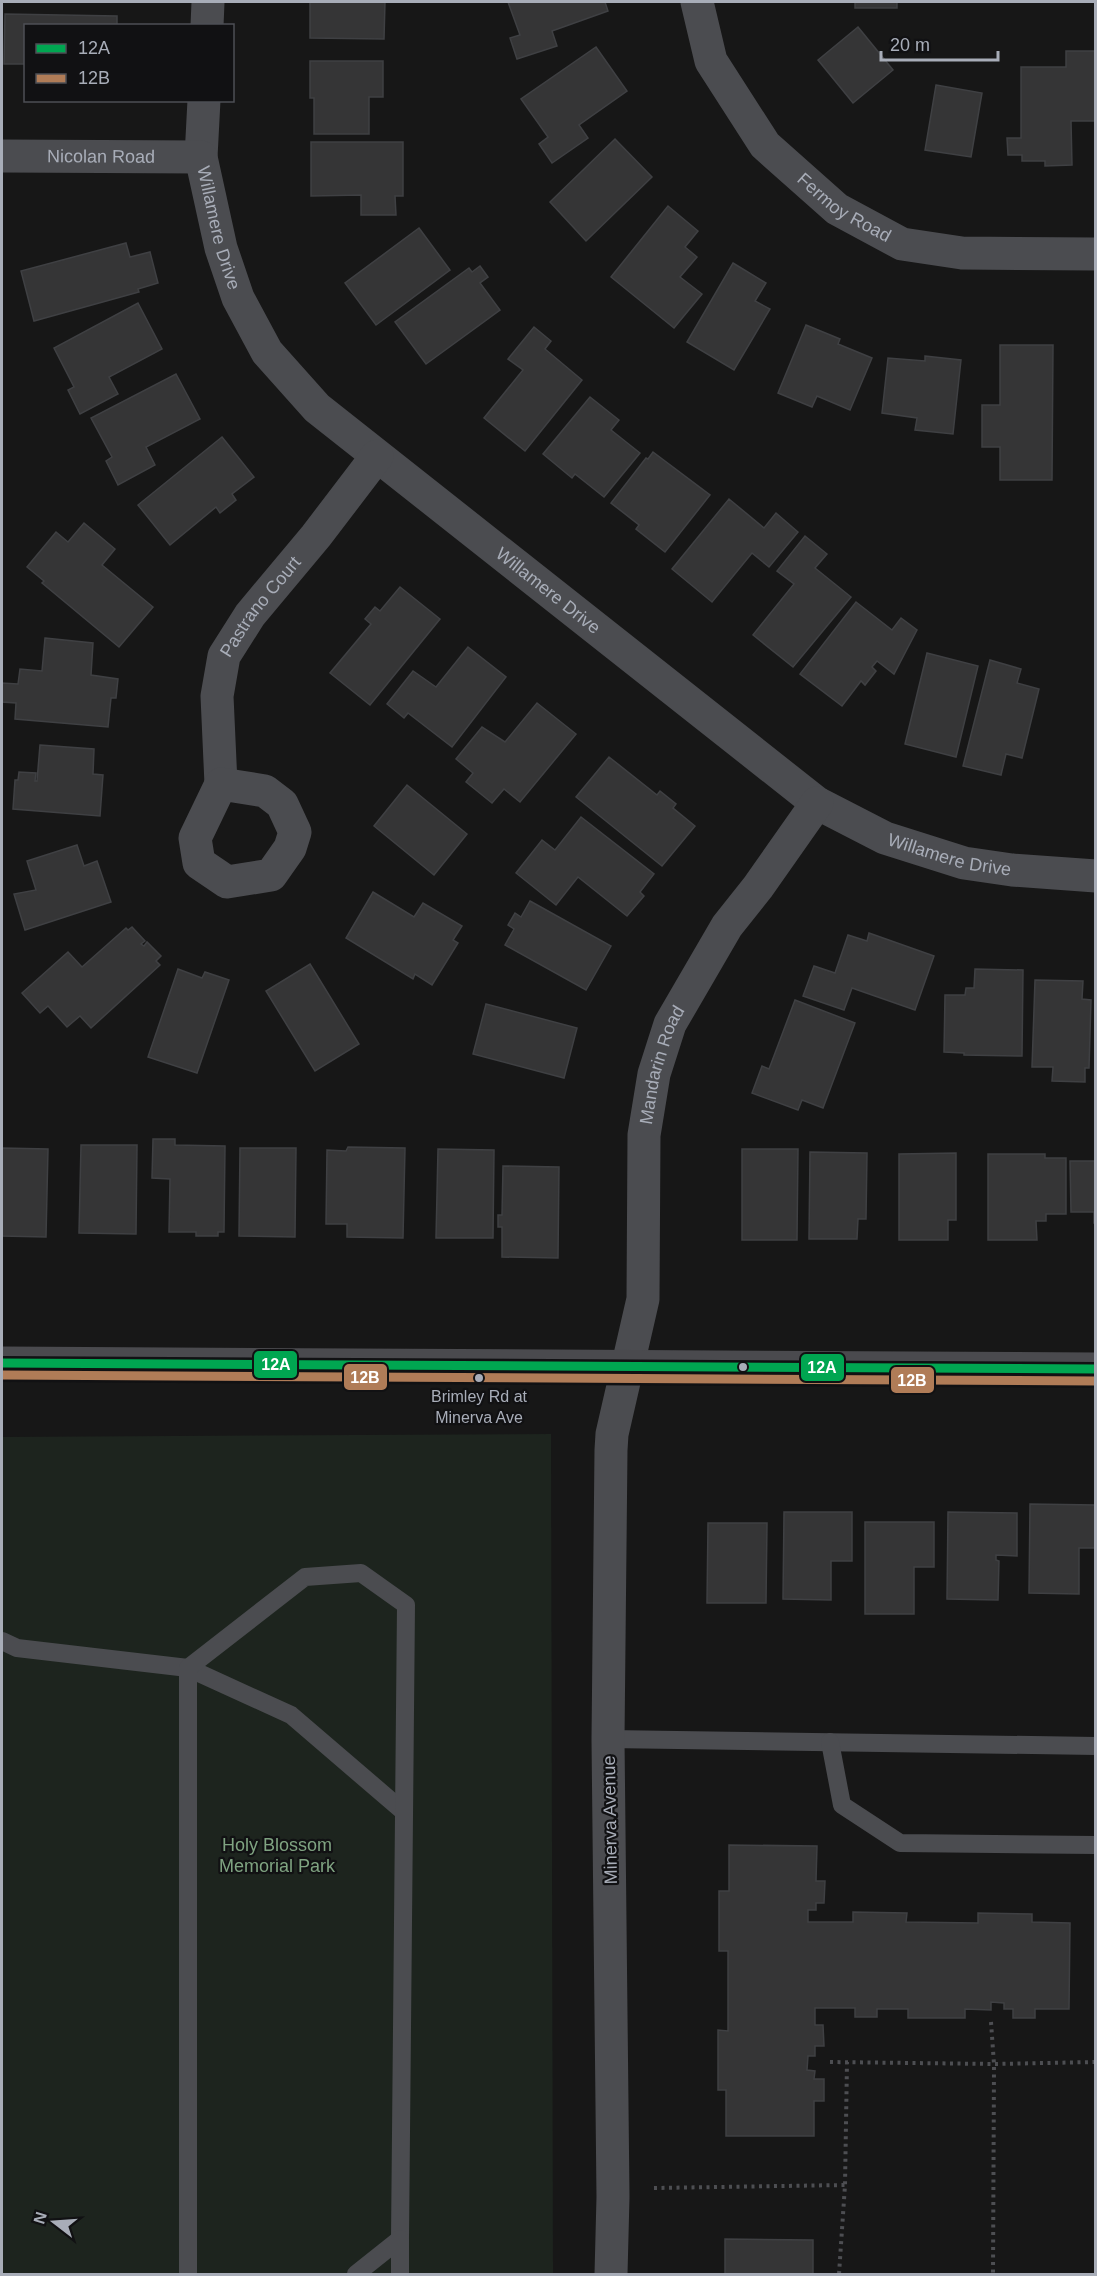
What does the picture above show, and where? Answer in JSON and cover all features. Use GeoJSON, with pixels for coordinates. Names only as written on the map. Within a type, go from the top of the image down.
{"type":"FeatureCollection","features":[{"type":"Feature","properties":{"kind":"main road"},"geometry":{"type":"LineString","coordinates":[[2,1363],[1095,1369]]}},
{"type":"Feature","properties":{"kind":"street"},"geometry":{"type":"LineString","coordinates":[[207,24],[208,2]]}},
{"type":"Feature","properties":{"kind":"street","name":"Fermoy Road"},"geometry":{"type":"LineString","coordinates":[[697,2],[711,61],[765,146],[837,209],[902,244],[962,253],[1095,254]]}},
{"type":"Feature","properties":{"kind":"street","name":"Willamere Drive"},"geometry":{"type":"LineString","coordinates":[[204,102],[201,157],[221,248],[238,298],[267,352],[317,408],[817,803],[885,838],[964,863],[1012,870],[1095,876]]}},
{"type":"Feature","properties":{"kind":"street","name":"Nicolan Road"},"geometry":{"type":"LineString","coordinates":[[2,156],[201,157]]}},
{"type":"Feature","properties":{"kind":"street","name":"Pastrano Court"},"geometry":{"type":"LineString","coordinates":[[221,784],[217,696],[224,656],[250,615],[279,582],[377,456]]}},
{"type":"Feature","properties":{"kind":"street","name":"Mandarin Road"},"geometry":{"type":"LineString","coordinates":[[628,1367],[644,1299],[644,1135],[654,1074],[670,1024],[727,926],[758,887],[817,803]]}},
{"type":"Feature","properties":{"kind":"street","name":"Minerva Avenue"},"geometry":{"type":"LineString","coordinates":[[611,2274],[613,2197],[608,1739],[611,1450],[612,1434],[628,1367]]}},
{"type":"Feature","properties":{"kind":"lane"},"geometry":{"type":"LineString","coordinates":[[188,1668],[305,1577],[361,1573],[406,1605],[400,2274]]}},
{"type":"Feature","properties":{"kind":"lane"},"geometry":{"type":"LineString","coordinates":[[2,1641],[17,1648],[188,1668],[291,1715],[404,1812]]}},
{"type":"Feature","properties":{"kind":"lane"},"geometry":{"type":"LineString","coordinates":[[188,1668],[188,2274]]}},
{"type":"Feature","properties":{"kind":"lane"},"geometry":{"type":"LineString","coordinates":[[608,1739],[1095,1746]]}},
{"type":"Feature","properties":{"kind":"lane"},"geometry":{"type":"LineString","coordinates":[[830,1742],[842,1805],[900,1843],[1095,1845]]}},
{"type":"Feature","properties":{"kind":"lane"},"geometry":{"type":"LineString","coordinates":[[356,2274],[400,2239]]}},
{"type":"Feature","properties":{"kind":"path"},"geometry":{"type":"LineString","coordinates":[[991,2022],[994,2064],[993,2274]]}},
{"type":"Feature","properties":{"kind":"path"},"geometry":{"type":"LineString","coordinates":[[830,2062],[994,2064],[1095,2062]]}},
{"type":"Feature","properties":{"kind":"path"},"geometry":{"type":"LineString","coordinates":[[839,2274],[845,2185],[847,2062]]}},
{"type":"Feature","properties":{"kind":"path"},"geometry":{"type":"LineString","coordinates":[[654,2188],[845,2185]]}},
{"type":"Feature","properties":{"kind":"green space","name":"Holy Blossom Memorial Park"},"geometry":{"type":"Polygon","coordinates":[[[551,1434],[553,2274],[2,2274],[2,1437],[551,1434]]]}},
{"type":"Feature","properties":{"kind":"building"},"geometry":{"type":"Polygon","coordinates":[[[310,2],[385,2],[384,39],[310,38],[310,2]]]}},
{"type":"Feature","properties":{"kind":"building"},"geometry":{"type":"Polygon","coordinates":[[[508,2],[605,2],[608,11],[552,31],[557,46],[517,59],[510,38],[520,35],[508,2]]]}},
{"type":"Feature","properties":{"kind":"building"},"geometry":{"type":"Polygon","coordinates":[[[855,2],[897,2],[897,8],[855,8],[855,2]]]}},
{"type":"Feature","properties":{"kind":"building"},"geometry":{"type":"Polygon","coordinates":[[[5,14],[117,16],[117,24],[24,24],[24,64],[4,64],[5,14]]]}},
{"type":"Feature","properties":{"kind":"building"},"geometry":{"type":"Polygon","coordinates":[[[858,27],[893,70],[853,103],[818,60],[858,27]]]}},
{"type":"Feature","properties":{"kind":"building"},"geometry":{"type":"Polygon","coordinates":[[[596,47],[627,91],[579,125],[588,138],[552,163],[539,144],[548,137],[521,99],[596,47]]]}},
{"type":"Feature","properties":{"kind":"building"},"geometry":{"type":"Polygon","coordinates":[[[1066,51],[1096,51],[1096,121],[1071,121],[1072,165],[1045,166],[1045,161],[1022,161],[1022,155],[1008,155],[1007,138],[1021,138],[1021,67],[1066,67],[1066,51]]]}},
{"type":"Feature","properties":{"kind":"building"},"geometry":{"type":"Polygon","coordinates":[[[310,61],[383,61],[383,97],[369,97],[369,134],[314,134],[314,98],[310,98],[310,61]]]}},
{"type":"Feature","properties":{"kind":"building"},"geometry":{"type":"Polygon","coordinates":[[[936,85],[982,93],[971,157],[925,150],[936,85]]]}},
{"type":"Feature","properties":{"kind":"building"},"geometry":{"type":"Polygon","coordinates":[[[615,139],[652,177],[586,241],[550,202],[615,139]]]}},
{"type":"Feature","properties":{"kind":"building"},"geometry":{"type":"Polygon","coordinates":[[[311,142],[403,142],[403,196],[395,196],[396,215],[361,215],[361,195],[311,196],[311,142]]]}},
{"type":"Feature","properties":{"kind":"building"},"geometry":{"type":"Polygon","coordinates":[[[668,206],[698,231],[685,247],[697,257],[680,277],[702,294],[674,328],[611,277],[668,206]]]}},
{"type":"Feature","properties":{"kind":"building"},"geometry":{"type":"Polygon","coordinates":[[[419,228],[450,270],[376,325],[345,283],[419,228]]]}},
{"type":"Feature","properties":{"kind":"building"},"geometry":{"type":"Polygon","coordinates":[[[126,243],[130,257],[150,252],[158,283],[138,289],[139,292],[34,321],[21,271],[126,243]]]}},
{"type":"Feature","properties":{"kind":"building"},"geometry":{"type":"Polygon","coordinates":[[[733,263],[766,283],[755,301],[770,309],[734,370],[687,342],[733,263]]]}},
{"type":"Feature","properties":{"kind":"building"},"geometry":{"type":"Polygon","coordinates":[[[480,266],[488,277],[480,283],[500,310],[426,364],[395,322],[469,268],[472,272],[480,266]]]}},
{"type":"Feature","properties":{"kind":"building"},"geometry":{"type":"Polygon","coordinates":[[[138,303],[162,349],[109,377],[118,394],[80,414],[68,390],[74,387],[54,348],[138,303]]]}},
{"type":"Feature","properties":{"kind":"building"},"geometry":{"type":"Polygon","coordinates":[[[806,325],[840,339],[838,344],[872,358],[850,410],[817,396],[812,407],[778,393],[806,325]]]}},
{"type":"Feature","properties":{"kind":"building"},"geometry":{"type":"Polygon","coordinates":[[[534,327],[551,341],[545,349],[582,380],[525,451],[484,418],[523,370],[508,359],[534,327]]]}},
{"type":"Feature","properties":{"kind":"building"},"geometry":{"type":"Polygon","coordinates":[[[1000,345],[1053,345],[1052,480],[1000,480],[1000,447],[982,447],[982,405],[1000,405],[1000,345]]]}},
{"type":"Feature","properties":{"kind":"building"},"geometry":{"type":"Polygon","coordinates":[[[925,356],[961,360],[953,434],[915,430],[917,418],[882,413],[888,358],[925,361],[925,356]]]}},
{"type":"Feature","properties":{"kind":"building"},"geometry":{"type":"Polygon","coordinates":[[[176,374],[200,419],[146,447],[155,465],[118,485],[106,461],[112,457],[91,418],[176,374]]]}},
{"type":"Feature","properties":{"kind":"building"},"geometry":{"type":"Polygon","coordinates":[[[590,397],[619,420],[611,430],[640,453],[604,497],[575,474],[572,478],[543,454],[590,397]]]}},
{"type":"Feature","properties":{"kind":"building"},"geometry":{"type":"Polygon","coordinates":[[[222,437],[254,477],[232,494],[236,500],[220,513],[216,507],[170,545],[138,505],[222,437]]]}},
{"type":"Feature","properties":{"kind":"building"},"geometry":{"type":"Polygon","coordinates":[[[653,452],[710,495],[665,552],[636,529],[639,525],[611,503],[653,452]]]}},
{"type":"Feature","properties":{"kind":"building"},"geometry":{"type":"Polygon","coordinates":[[[729,499],[764,528],[776,513],[798,532],[769,567],[752,553],[712,602],[672,569],[729,499]]]}},
{"type":"Feature","properties":{"kind":"building"},"geometry":{"type":"Polygon","coordinates":[[[84,523],[115,549],[102,565],[153,607],[119,647],[42,583],[44,581],[27,567],[56,532],[68,542],[84,523]]]}},
{"type":"Feature","properties":{"kind":"building"},"geometry":{"type":"Polygon","coordinates":[[[805,536],[827,554],[815,568],[851,597],[793,667],[753,635],[794,584],[777,571],[805,536]]]}},
{"type":"Feature","properties":{"kind":"building"},"geometry":{"type":"Polygon","coordinates":[[[400,587],[440,619],[370,705],[330,673],[371,624],[365,619],[375,607],[380,611],[400,587]]]}},
{"type":"Feature","properties":{"kind":"building"},"geometry":{"type":"Polygon","coordinates":[[[856,602],[892,630],[901,618],[917,630],[894,674],[877,661],[872,667],[876,671],[865,685],[861,681],[842,706],[800,674],[856,602]]]}},
{"type":"Feature","properties":{"kind":"building"},"geometry":{"type":"Polygon","coordinates":[[[45,638],[93,643],[91,675],[118,679],[116,698],[111,698],[108,727],[15,719],[16,703],[2,702],[2,683],[18,684],[20,669],[42,671],[45,638]]]}},
{"type":"Feature","properties":{"kind":"building"},"geometry":{"type":"Polygon","coordinates":[[[468,647],[506,677],[452,747],[408,713],[404,718],[387,704],[413,671],[436,687],[468,647]]]}},
{"type":"Feature","properties":{"kind":"building"},"geometry":{"type":"Polygon","coordinates":[[[927,653],[978,666],[956,757],[905,744],[927,653]]]}},
{"type":"Feature","properties":{"kind":"building"},"geometry":{"type":"Polygon","coordinates":[[[990,660],[1021,669],[1017,683],[1039,689],[1022,758],[1006,754],[1001,775],[963,766],[990,660]]]}},
{"type":"Feature","properties":{"kind":"building"},"geometry":{"type":"Polygon","coordinates":[[[537,703],[576,734],[520,802],[504,789],[492,803],[466,782],[473,773],[456,759],[482,727],[505,742],[537,703]]]}},
{"type":"Feature","properties":{"kind":"building"},"geometry":{"type":"Polygon","coordinates":[[[40,745],[94,749],[93,774],[103,775],[100,816],[13,809],[15,780],[18,780],[19,772],[36,773],[35,781],[37,781],[40,745]]]}},
{"type":"Feature","properties":{"kind":"building"},"geometry":{"type":"Polygon","coordinates":[[[609,757],[657,795],[660,791],[676,804],[673,808],[695,826],[662,866],[576,797],[609,757]]]}},
{"type":"Feature","properties":{"kind":"building"},"geometry":{"type":"Polygon","coordinates":[[[407,785],[467,834],[434,875],[374,826],[407,785]]]}},
{"type":"Feature","properties":{"kind":"building"},"geometry":{"type":"Polygon","coordinates":[[[581,817],[654,874],[640,892],[644,896],[627,916],[578,877],[556,905],[516,873],[542,840],[555,850],[581,817]]]}},
{"type":"Feature","properties":{"kind":"building"},"geometry":{"type":"Polygon","coordinates":[[[77,845],[84,866],[97,861],[111,902],[25,930],[14,894],[36,890],[27,861],[77,845]]]}},
{"type":"Feature","properties":{"kind":"building"},"geometry":{"type":"Polygon","coordinates":[[[373,892],[414,917],[423,903],[462,926],[453,940],[458,943],[432,985],[415,974],[413,979],[346,938],[373,892]]]}},
{"type":"Feature","properties":{"kind":"building"},"geometry":{"type":"Polygon","coordinates":[[[530,901],[611,946],[586,990],[505,945],[514,929],[508,925],[515,913],[521,917],[530,901]]]}},
{"type":"Feature","properties":{"kind":"building"},"geometry":{"type":"Polygon","coordinates":[[[132,927],[145,941],[141,944],[144,946],[147,942],[161,956],[156,961],[160,965],[91,1028],[80,1016],[67,1027],[48,1006],[40,1013],[22,993],[68,952],[82,967],[126,928],[128,930],[132,927]]]}},
{"type":"Feature","properties":{"kind":"building"},"geometry":{"type":"Polygon","coordinates":[[[869,933],[934,956],[915,1010],[852,988],[844,1010],[803,996],[814,966],[835,973],[848,935],[867,941],[869,933]]]}},
{"type":"Feature","properties":{"kind":"building"},"geometry":{"type":"Polygon","coordinates":[[[310,964],[359,1044],[315,1071],[266,991],[310,964]]]}},
{"type":"Feature","properties":{"kind":"building"},"geometry":{"type":"Polygon","coordinates":[[[178,969],[202,978],[205,972],[229,980],[197,1073],[148,1057],[178,969]]]}},
{"type":"Feature","properties":{"kind":"building"},"geometry":{"type":"Polygon","coordinates":[[[975,969],[1023,970],[1022,1056],[964,1055],[964,1053],[944,1052],[945,995],[965,995],[966,988],[974,988],[975,969]]]}},
{"type":"Feature","properties":{"kind":"building"},"geometry":{"type":"Polygon","coordinates":[[[1035,980],[1083,981],[1082,999],[1091,1000],[1089,1068],[1085,1068],[1085,1082],[1052,1081],[1053,1067],[1032,1067],[1035,980]]]}},
{"type":"Feature","properties":{"kind":"building"},"geometry":{"type":"Polygon","coordinates":[[[795,1000],[855,1023],[823,1108],[802,1100],[798,1110],[752,1093],[762,1066],[769,1069],[795,1000]]]}},
{"type":"Feature","properties":{"kind":"building"},"geometry":{"type":"Polygon","coordinates":[[[486,1004],[577,1028],[564,1078],[473,1054],[486,1004]]]}},
{"type":"Feature","properties":{"kind":"building"},"geometry":{"type":"Polygon","coordinates":[[[153,1139],[175,1139],[175,1145],[225,1146],[224,1232],[218,1232],[218,1236],[196,1236],[196,1232],[169,1232],[170,1179],[152,1178],[153,1139]]]}},
{"type":"Feature","properties":{"kind":"building"},"geometry":{"type":"Polygon","coordinates":[[[81,1145],[137,1145],[136,1234],[79,1233],[81,1145]]]}},
{"type":"Feature","properties":{"kind":"building"},"geometry":{"type":"Polygon","coordinates":[[[348,1147],[405,1148],[403,1238],[347,1237],[347,1224],[326,1224],[327,1150],[346,1151],[348,1147]]]}},
{"type":"Feature","properties":{"kind":"building"},"geometry":{"type":"Polygon","coordinates":[[[2,1148],[48,1149],[46,1237],[2,1236],[2,1148]]]}},
{"type":"Feature","properties":{"kind":"building"},"geometry":{"type":"Polygon","coordinates":[[[240,1148],[296,1148],[295,1237],[239,1236],[240,1148]]]}},
{"type":"Feature","properties":{"kind":"building"},"geometry":{"type":"Polygon","coordinates":[[[438,1149],[494,1150],[493,1238],[436,1238],[438,1149]]]}},
{"type":"Feature","properties":{"kind":"building"},"geometry":{"type":"Polygon","coordinates":[[[742,1149],[798,1149],[797,1240],[742,1240],[742,1149]]]}},
{"type":"Feature","properties":{"kind":"building"},"geometry":{"type":"Polygon","coordinates":[[[810,1152],[867,1153],[866,1219],[858,1219],[857,1239],[809,1239],[810,1152]]]}},
{"type":"Feature","properties":{"kind":"building"},"geometry":{"type":"Polygon","coordinates":[[[956,1153],[956,1220],[948,1220],[948,1240],[899,1240],[899,1154],[956,1153]]]}},
{"type":"Feature","properties":{"kind":"building"},"geometry":{"type":"Polygon","coordinates":[[[988,1154],[1045,1154],[1045,1158],[1066,1158],[1066,1214],[1046,1214],[1046,1221],[1036,1221],[1037,1240],[988,1240],[988,1154]]]}},
{"type":"Feature","properties":{"kind":"building"},"geometry":{"type":"Polygon","coordinates":[[[1095,1156],[1096,1223],[1094,1223],[1094,1212],[1071,1212],[1070,1161],[1095,1161],[1095,1156]]]}},
{"type":"Feature","properties":{"kind":"building"},"geometry":{"type":"Polygon","coordinates":[[[503,1166],[559,1167],[558,1258],[502,1257],[502,1227],[498,1227],[498,1215],[502,1215],[503,1166]]]}},
{"type":"Feature","properties":{"kind":"building"},"geometry":{"type":"Polygon","coordinates":[[[1030,1504],[1096,1505],[1096,1548],[1079,1548],[1079,1594],[1029,1593],[1030,1504]]]}},
{"type":"Feature","properties":{"kind":"building"},"geometry":{"type":"Polygon","coordinates":[[[784,1512],[852,1512],[852,1561],[831,1561],[831,1600],[783,1599],[784,1512]]]}},
{"type":"Feature","properties":{"kind":"building"},"geometry":{"type":"Polygon","coordinates":[[[948,1512],[1017,1513],[1017,1556],[996,1555],[996,1560],[999,1561],[998,1600],[947,1599],[948,1512]]]}},
{"type":"Feature","properties":{"kind":"building"},"geometry":{"type":"Polygon","coordinates":[[[865,1522],[934,1522],[934,1567],[914,1567],[914,1614],[865,1614],[865,1522]]]}},
{"type":"Feature","properties":{"kind":"building"},"geometry":{"type":"Polygon","coordinates":[[[708,1523],[767,1523],[766,1603],[707,1603],[708,1523]]]}},
{"type":"Feature","properties":{"kind":"building"},"geometry":{"type":"Polygon","coordinates":[[[729,1845],[817,1846],[816,1881],[825,1881],[824,1903],[816,1903],[816,1910],[808,1910],[808,1922],[853,1922],[853,1912],[907,1913],[906,1922],[978,1923],[978,1913],[1032,1914],[1032,1922],[1070,1923],[1069,2009],[1035,2009],[1035,2018],[1013,2018],[1013,2009],[1004,2009],[1004,2003],[991,2002],[991,2010],[965,2009],[965,2018],[908,2018],[908,2009],[877,2009],[877,2017],[855,2017],[855,2008],[815,2008],[815,2025],[823,2025],[824,2046],[815,2046],[815,2056],[808,2056],[807,2070],[815,2071],[814,2079],[824,2079],[824,2101],[814,2101],[814,2136],[726,2136],[726,2090],[718,2090],[718,2030],[728,2031],[728,1951],[719,1951],[719,1891],[729,1891],[729,1845]]]}},
{"type":"Feature","properties":{"kind":"building"},"geometry":{"type":"Polygon","coordinates":[[[725,2239],[813,2240],[813,2274],[725,2274],[725,2239]]]}},
{"type":"Feature","properties":{"kind":"transit line","name":"12A"},"geometry":{"type":"LineString","coordinates":[[2,1363],[1096,1369]]}},
{"type":"Feature","properties":{"kind":"transit line","name":"12B"},"geometry":{"type":"LineString","coordinates":[[2,1375],[1096,1381]]}},
{"type":"Feature","properties":{"kind":"place","name":"Brimley Rd at Minerva Ave"},"geometry":{"type":"Point","coordinates":[479,1378]}}]}
